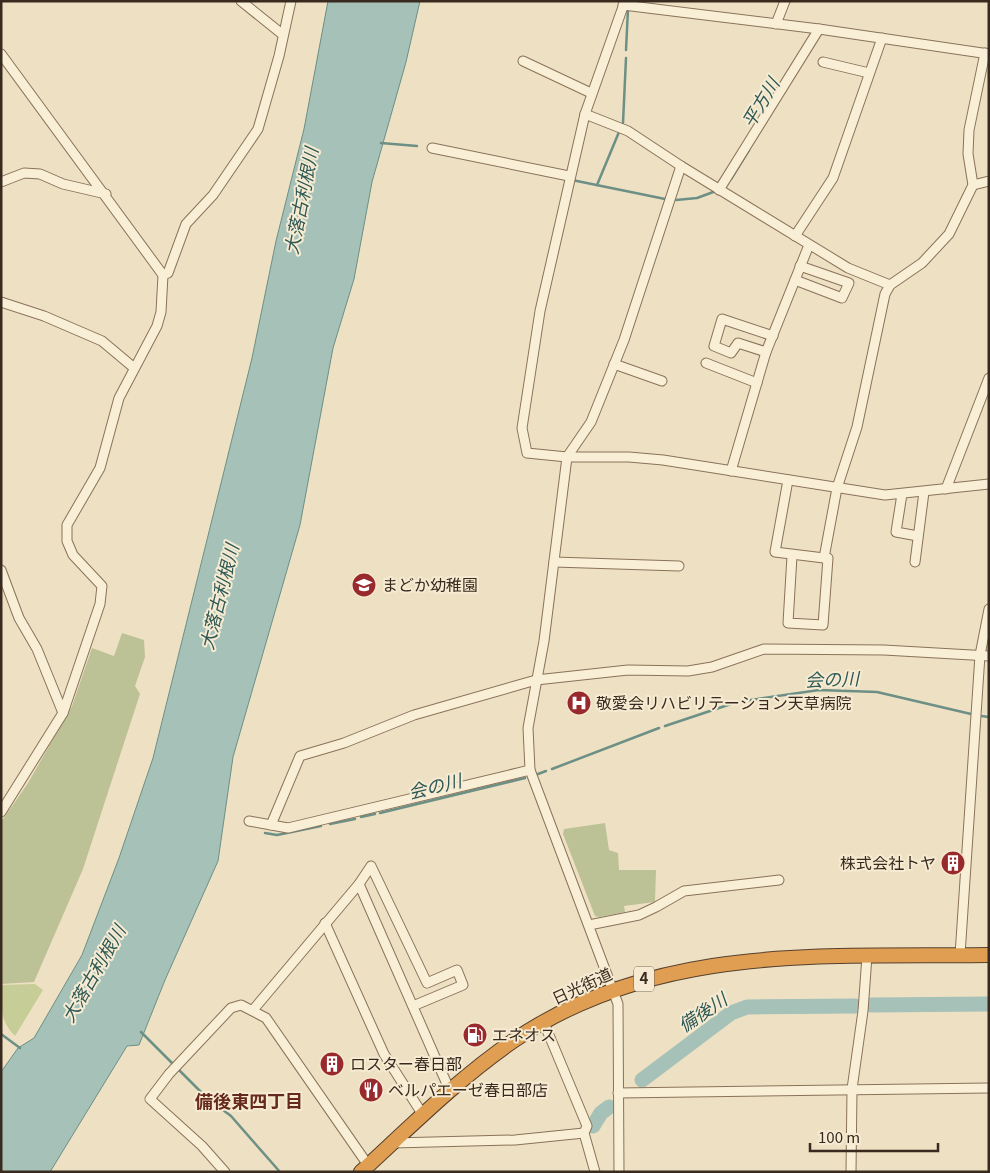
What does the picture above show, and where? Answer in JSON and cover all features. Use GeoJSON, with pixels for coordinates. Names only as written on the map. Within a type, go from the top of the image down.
{"type":"FeatureCollection","features":[{"type":"Feature","properties":{"kind":"highway","name":"日光街道"},"geometry":{"type":"LineString","coordinates":[[365,1168],[450,1091],[514,1041],[544,1023],[613,989],[662,975],[746,960],[867,956],[989,955]]}},
{"type":"Feature","properties":{"kind":"street"},"geometry":{"type":"LineString","coordinates":[[241,1],[282,34]]}},
{"type":"Feature","properties":{"kind":"street"},"geometry":{"type":"LineString","coordinates":[[163,275],[168,273],[186,224],[213,195],[258,129],[279,56],[282,34],[291,1]]}},
{"type":"Feature","properties":{"kind":"street"},"geometry":{"type":"LineString","coordinates":[[776,24],[785,1]]}},
{"type":"Feature","properties":{"kind":"street"},"geometry":{"type":"LineString","coordinates":[[824,558],[837,488],[857,427],[885,294],[890,285],[922,263],[950,234],[973,185],[968,154],[969,130],[987,54],[624,3],[591,93],[569,176],[540,311],[522,428],[527,453],[567,457],[630,457],[731,471],[837,488],[886,495],[989,484]]}},
{"type":"Feature","properties":{"kind":"street"},"geometry":{"type":"LineString","coordinates":[[720,190],[819,29]]}},
{"type":"Feature","properties":{"kind":"street"},"geometry":{"type":"LineString","coordinates":[[795,236],[833,178],[882,38]]}},
{"type":"Feature","properties":{"kind":"street"},"geometry":{"type":"LineString","coordinates":[[1,54],[106,194],[163,275],[161,312],[157,326],[133,367],[119,398],[100,468],[67,525],[67,541],[73,555],[102,586],[100,604],[63,713],[1,812]]}},
{"type":"Feature","properties":{"kind":"street"},"geometry":{"type":"LineString","coordinates":[[523,60],[591,93]]}},
{"type":"Feature","properties":{"kind":"street"},"geometry":{"type":"LineString","coordinates":[[823,62],[870,73]]}},
{"type":"Feature","properties":{"kind":"street"},"geometry":{"type":"LineString","coordinates":[[585,114],[628,131],[681,166],[848,268],[890,285]]}},
{"type":"Feature","properties":{"kind":"street"},"geometry":{"type":"LineString","coordinates":[[432,148],[569,176]]}},
{"type":"Feature","properties":{"kind":"street"},"geometry":{"type":"LineString","coordinates":[[619,1172],[618,1012],[613,989],[533,780],[530,770],[528,728],[544,641],[567,457],[591,422],[614,364],[681,166]]}},
{"type":"Feature","properties":{"kind":"street"},"geometry":{"type":"LineString","coordinates":[[1,182],[24,173],[40,174],[63,184],[106,194]]}},
{"type":"Feature","properties":{"kind":"street"},"geometry":{"type":"LineString","coordinates":[[973,185],[989,181]]}},
{"type":"Feature","properties":{"kind":"street"},"geometry":{"type":"LineString","coordinates":[[731,471],[766,352],[809,244]]}},
{"type":"Feature","properties":{"kind":"street"},"geometry":{"type":"LineString","coordinates":[[795,280],[842,298],[849,283],[800,266]]}},
{"type":"Feature","properties":{"kind":"street"},"geometry":{"type":"LineString","coordinates":[[1,302],[44,316],[102,341],[133,367]]}},
{"type":"Feature","properties":{"kind":"street"},"geometry":{"type":"LineString","coordinates":[[766,352],[738,343],[731,353],[714,346],[722,319],[773,336]]}},
{"type":"Feature","properties":{"kind":"street"},"geometry":{"type":"LineString","coordinates":[[706,363],[757,382]]}},
{"type":"Feature","properties":{"kind":"street"},"geometry":{"type":"LineString","coordinates":[[614,364],[662,381]]}},
{"type":"Feature","properties":{"kind":"street"},"geometry":{"type":"LineString","coordinates":[[946,488],[989,378]]}},
{"type":"Feature","properties":{"kind":"street"},"geometry":{"type":"LineString","coordinates":[[788,480],[775,552],[792,556],[828,558],[823,625],[788,623],[792,556]]}},
{"type":"Feature","properties":{"kind":"street"},"geometry":{"type":"LineString","coordinates":[[915,562],[924,492]]}},
{"type":"Feature","properties":{"kind":"street"},"geometry":{"type":"LineString","coordinates":[[902,494],[896,532],[918,536]]}},
{"type":"Feature","properties":{"kind":"street"},"geometry":{"type":"LineString","coordinates":[[554,562],[679,566]]}},
{"type":"Feature","properties":{"kind":"street"},"geometry":{"type":"LineString","coordinates":[[1,570],[19,618],[37,649],[63,713]]}},
{"type":"Feature","properties":{"kind":"street"},"geometry":{"type":"LineString","coordinates":[[960,955],[989,609]]}},
{"type":"Feature","properties":{"kind":"street"},"geometry":{"type":"LineString","coordinates":[[270,825],[300,756],[344,743],[414,715],[536,680],[628,670],[688,671],[712,667],[764,649],[884,650],[984,655]]}},
{"type":"Feature","properties":{"kind":"street"},"geometry":{"type":"LineString","coordinates":[[249,821],[288,828],[530,770]]}},
{"type":"Feature","properties":{"kind":"street"},"geometry":{"type":"LineString","coordinates":[[253,1010],[359,884],[371,866],[433,998]]}},
{"type":"Feature","properties":{"kind":"street"},"geometry":{"type":"LineString","coordinates":[[589,925],[639,915],[684,891],[778,880]]}},
{"type":"Feature","properties":{"kind":"street"},"geometry":{"type":"LineString","coordinates":[[359,884],[450,1091]]}},
{"type":"Feature","properties":{"kind":"street"},"geometry":{"type":"LineString","coordinates":[[325,924],[384,1054],[423,1115]]}},
{"type":"Feature","properties":{"kind":"street"},"geometry":{"type":"LineString","coordinates":[[851,1172],[852,1089],[863,1011],[867,956]]}},
{"type":"Feature","properties":{"kind":"street"},"geometry":{"type":"LineString","coordinates":[[413,1006],[463,985],[456,970],[427,983]]}},
{"type":"Feature","properties":{"kind":"street"},"geometry":{"type":"LineString","coordinates":[[225,1172],[202,1146],[150,1099],[173,1070],[231,1008],[241,1005],[266,1018],[365,1168]]}},
{"type":"Feature","properties":{"kind":"street"},"geometry":{"type":"LineString","coordinates":[[544,1023],[587,1126],[584,1133],[595,1172]]}},
{"type":"Feature","properties":{"kind":"street"},"geometry":{"type":"LineString","coordinates":[[618,1093],[989,1088]]}},
{"type":"Feature","properties":{"kind":"street"},"geometry":{"type":"LineString","coordinates":[[394,1143],[515,1140],[584,1133]]}},
{"type":"Feature","properties":{"kind":"green space"},"geometry":{"type":"Polygon","coordinates":[[[122,633],[144,640],[145,657],[135,686],[140,694],[83,869],[34,982],[1,984],[1,822],[28,783],[72,706],[92,648],[114,656],[122,633]]]}},
{"type":"Feature","properties":{"kind":"green space"},"geometry":{"type":"Polygon","coordinates":[[[605,823],[609,850],[618,853],[619,870],[656,870],[655,902],[624,906],[625,912],[599,917],[595,916],[563,834],[564,829],[605,823]]]}},
{"type":"Feature","properties":{"kind":"green space"},"geometry":{"type":"Polygon","coordinates":[[[35,984],[43,990],[15,1036],[6,1025],[2,1014],[1,985],[35,984]]]}},
{"type":"Feature","properties":{"kind":"water","name":"大落古利根川"},"geometry":{"type":"Polygon","coordinates":[[[328,1],[420,1],[406,62],[372,182],[354,279],[333,348],[300,525],[233,757],[218,861],[165,980],[139,1045],[127,1046],[50,1172],[1,1172],[1,1072],[18,1048],[34,1038],[82,955],[119,858],[153,758],[252,358],[276,241],[304,129],[328,1]]]}},
{"type":"Feature","properties":{"kind":"waterway","name":"平方川"},"geometry":{"type":"LineString","coordinates":[[626,50],[628,9]]}},
{"type":"Feature","properties":{"kind":"waterway","name":"平方川"},"geometry":{"type":"LineString","coordinates":[[623,123],[626,58]]}},
{"type":"Feature","properties":{"kind":"waterway","name":"平方川"},"geometry":{"type":"LineString","coordinates":[[597,185],[619,132]]}},
{"type":"Feature","properties":{"kind":"waterway"},"geometry":{"type":"LineString","coordinates":[[381,143],[417,146]]}},
{"type":"Feature","properties":{"kind":"waterway","name":"平方川"},"geometry":{"type":"LineString","coordinates":[[731,179],[749,150]]}},
{"type":"Feature","properties":{"kind":"waterway","name":"平方川"},"geometry":{"type":"LineString","coordinates":[[572,180],[665,199]]}},
{"type":"Feature","properties":{"kind":"waterway","name":"平方川"},"geometry":{"type":"LineString","coordinates":[[676,200],[697,198],[716,191]]}},
{"type":"Feature","properties":{"kind":"waterway","name":"会の川"},"geometry":{"type":"LineString","coordinates":[[665,726],[737,702],[819,690],[877,692],[971,714]]}},
{"type":"Feature","properties":{"kind":"waterway","name":"会の川"},"geometry":{"type":"LineString","coordinates":[[981,716],[989,717]]}},
{"type":"Feature","properties":{"kind":"waterway","name":"会の川"},"geometry":{"type":"LineString","coordinates":[[552,769],[659,728]]}},
{"type":"Feature","properties":{"kind":"waterway","name":"会の川"},"geometry":{"type":"LineString","coordinates":[[538,774],[546,771]]}},
{"type":"Feature","properties":{"kind":"waterway","name":"会の川"},"geometry":{"type":"LineString","coordinates":[[380,813],[525,778]]}},
{"type":"Feature","properties":{"kind":"waterway","name":"会の川"},"geometry":{"type":"LineString","coordinates":[[361,817],[375,814]]}},
{"type":"Feature","properties":{"kind":"waterway","name":"会の川"},"geometry":{"type":"LineString","coordinates":[[330,824],[355,819]]}},
{"type":"Feature","properties":{"kind":"waterway","name":"会の川"},"geometry":{"type":"LineString","coordinates":[[265,833],[277,835],[321,826]]}},
{"type":"Feature","properties":{"kind":"waterway","name":"備後川"},"geometry":{"type":"LineString","coordinates":[[871,1005],[989,1004]]}},
{"type":"Feature","properties":{"kind":"waterway","name":"備後川"},"geometry":{"type":"LineString","coordinates":[[642,1080],[731,1013],[747,1007],[855,1006]]}},
{"type":"Feature","properties":{"kind":"waterway"},"geometry":{"type":"LineString","coordinates":[[141,1032],[207,1098],[231,1116],[280,1172]]}},
{"type":"Feature","properties":{"kind":"waterway"},"geometry":{"type":"LineString","coordinates":[[1,1034],[20,1048]]}},
{"type":"Feature","properties":{"kind":"waterway","name":"備後川"},"geometry":{"type":"LineString","coordinates":[[593,1126],[601,1113],[609,1107]]}},
{"type":"Feature","properties":{"kind":"place","name":"まどか幼稚園"},"geometry":{"type":"Point","coordinates":[364,585]}},
{"type":"Feature","properties":{"kind":"place","name":"敬愛会リハビリテーション天草病院"},"geometry":{"type":"Point","coordinates":[579,703]}},
{"type":"Feature","properties":{"kind":"place","name":"株式会社トヤ"},"geometry":{"type":"Point","coordinates":[953,863]}},
{"type":"Feature","properties":{"kind":"place","name":"エネオス"},"geometry":{"type":"Point","coordinates":[475,1035]}},
{"type":"Feature","properties":{"kind":"place","name":"ロスター春日部"},"geometry":{"type":"Point","coordinates":[332,1064]}},
{"type":"Feature","properties":{"kind":"place","name":"ベルパエーゼ春日部店"},"geometry":{"type":"Point","coordinates":[371,1090]}},
{"type":"Feature","properties":{"kind":"district","name":"備後東四丁目"},"geometry":{"type":"Point","coordinates":[249,1102]}}]}
